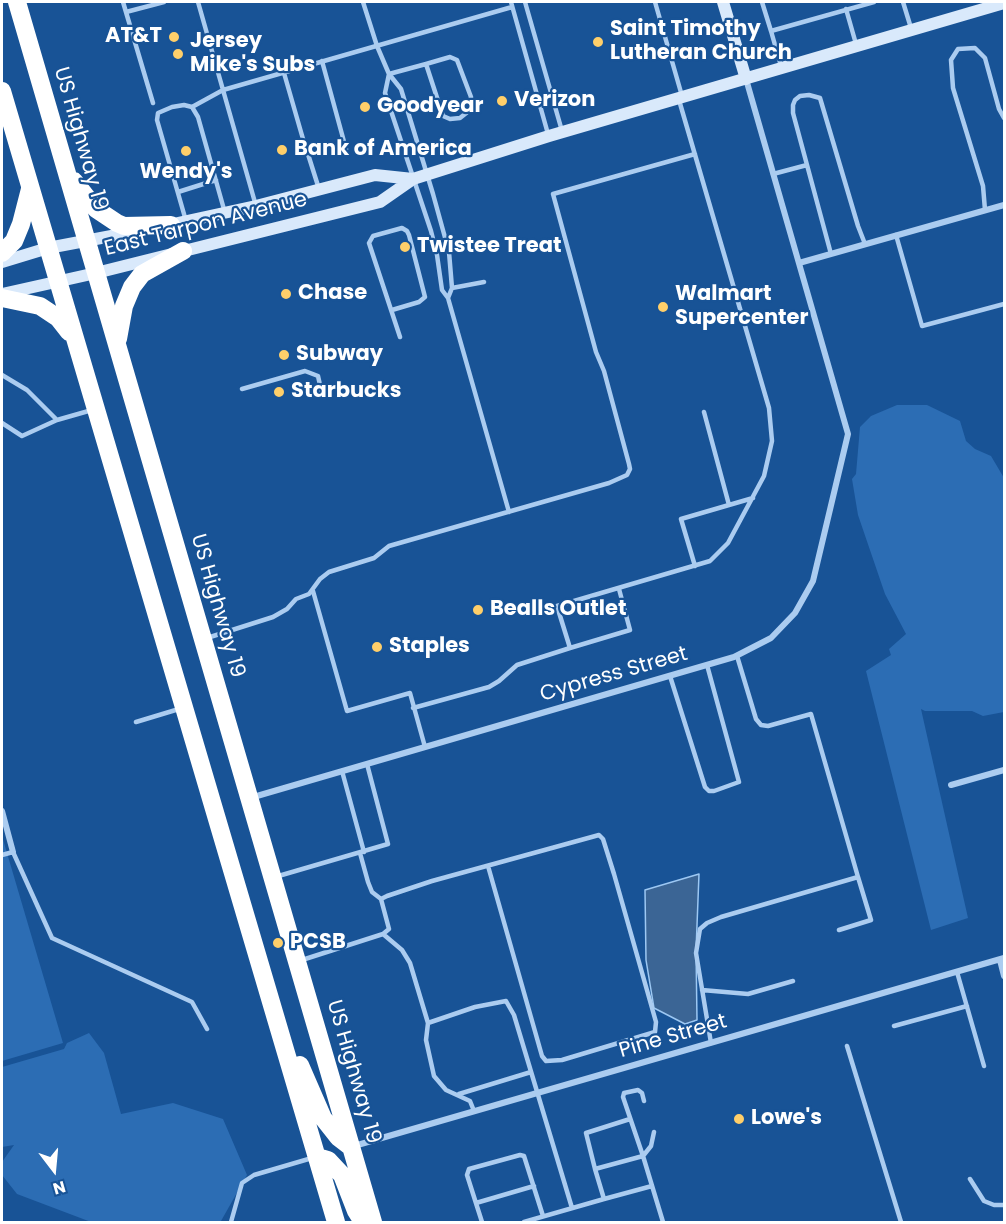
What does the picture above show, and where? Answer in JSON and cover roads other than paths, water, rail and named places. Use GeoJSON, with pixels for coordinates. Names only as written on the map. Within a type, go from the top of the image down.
{"type":"FeatureCollection","features":[{"type":"Feature","properties":{"kind":"highway","name":"US Highway 19"},"geometry":{"type":"LineString","coordinates":[[17,2],[373,1222]]}},
{"type":"Feature","properties":{"kind":"highway"},"geometry":{"type":"LineString","coordinates":[[2,91],[4,109],[97,409],[336,1222]]}},
{"type":"Feature","properties":{"kind":"highway"},"geometry":{"type":"LineString","coordinates":[[67,172],[96,209],[117,223],[124,226],[178,223]]}},
{"type":"Feature","properties":{"kind":"highway"},"geometry":{"type":"LineString","coordinates":[[2,253],[14,241],[21,224],[30,187]]}},
{"type":"Feature","properties":{"kind":"highway"},"geometry":{"type":"LineString","coordinates":[[117,344],[124,306],[132,287],[142,274],[183,251]]}},
{"type":"Feature","properties":{"kind":"highway"},"geometry":{"type":"LineString","coordinates":[[2,296],[40,306],[58,318],[76,341]]}},
{"type":"Feature","properties":{"kind":"highway"},"geometry":{"type":"LineString","coordinates":[[272,1003],[323,1118],[338,1137],[351,1147]]}},
{"type":"Feature","properties":{"kind":"highway"},"geometry":{"type":"LineString","coordinates":[[318,1157],[328,1160],[342,1175],[356,1211],[363,1222]]}},
{"type":"Feature","properties":{"kind":"main road"},"geometry":{"type":"LineString","coordinates":[[723,2],[746,79]]}},
{"type":"Feature","properties":{"kind":"main road","name":"East Tarpon Avenue"},"geometry":{"type":"LineString","coordinates":[[2,296],[380,202],[413,179],[549,136],[912,30],[984,5],[1005,3]]}},
{"type":"Feature","properties":{"kind":"main road","name":"East Tarpon Avenue"},"geometry":{"type":"LineString","coordinates":[[2,262],[48,248],[225,213],[375,175],[413,179]]}},
{"type":"Feature","properties":{"kind":"street"},"geometry":{"type":"LineString","coordinates":[[746,79],[799,263],[1005,204]]}},
{"type":"Feature","properties":{"kind":"street","name":"Cypress Street"},"geometry":{"type":"LineString","coordinates":[[250,799],[737,656],[771,638],[791,618],[813,581],[848,434],[799,263]]}},
{"type":"Feature","properties":{"kind":"street"},"geometry":{"type":"LineString","coordinates":[[951,785],[1005,770]]}},
{"type":"Feature","properties":{"kind":"street"},"geometry":{"type":"LineString","coordinates":[[2,811],[13,852]]}},
{"type":"Feature","properties":{"kind":"street"},"geometry":{"type":"LineString","coordinates":[[1002,959],[1005,976]]}},
{"type":"Feature","properties":{"kind":"street","name":"Pine Street"},"geometry":{"type":"LineString","coordinates":[[351,1147],[1002,959]]}},
{"type":"Feature","properties":{"kind":"lane"},"geometry":{"type":"LineString","coordinates":[[123,2],[153,103]]}},
{"type":"Feature","properties":{"kind":"lane"},"geometry":{"type":"LineString","coordinates":[[126,12],[164,2]]}},
{"type":"Feature","properties":{"kind":"lane"},"geometry":{"type":"LineString","coordinates":[[198,2],[256,206]]}},
{"type":"Feature","properties":{"kind":"lane"},"geometry":{"type":"LineString","coordinates":[[363,2],[376,46],[389,74],[401,88],[427,175],[449,252],[452,288],[448,297]]}},
{"type":"Feature","properties":{"kind":"lane"},"geometry":{"type":"LineString","coordinates":[[525,2],[563,132]]}},
{"type":"Feature","properties":{"kind":"lane"},"geometry":{"type":"LineString","coordinates":[[570,648],[557,606],[710,561],[728,543],[764,476],[772,441],[769,408],[694,154],[655,2]]}},
{"type":"Feature","properties":{"kind":"lane"},"geometry":{"type":"LineString","coordinates":[[762,2],[782,69]]}},
{"type":"Feature","properties":{"kind":"lane"},"geometry":{"type":"LineString","coordinates":[[771,31],[874,2]]}},
{"type":"Feature","properties":{"kind":"lane"},"geometry":{"type":"LineString","coordinates":[[903,2],[912,30]]}},
{"type":"Feature","properties":{"kind":"lane"},"geometry":{"type":"LineString","coordinates":[[178,223],[178,192],[157,120],[158,113],[172,107],[184,105],[192,107],[223,90],[512,4],[549,136]]}},
{"type":"Feature","properties":{"kind":"lane"},"geometry":{"type":"LineString","coordinates":[[846,9],[856,47]]}},
{"type":"Feature","properties":{"kind":"lane"},"geometry":{"type":"LineString","coordinates":[[985,210],[983,186],[953,88],[951,60],[958,50],[975,48],[985,58],[1004,120]]}},
{"type":"Feature","properties":{"kind":"lane"},"geometry":{"type":"LineString","coordinates":[[389,74],[426,63],[450,57],[457,60],[471,97],[470,110],[460,118],[450,119],[443,116],[426,63]]}},
{"type":"Feature","properties":{"kind":"lane"},"geometry":{"type":"LineString","coordinates":[[322,62],[346,149]]}},
{"type":"Feature","properties":{"kind":"lane"},"geometry":{"type":"LineString","coordinates":[[284,73],[303,139]]}},
{"type":"Feature","properties":{"kind":"lane"},"geometry":{"type":"LineString","coordinates":[[389,74],[385,93],[435,247],[442,290],[448,297],[509,512]]}},
{"type":"Feature","properties":{"kind":"lane"},"geometry":{"type":"LineString","coordinates":[[831,254],[793,113],[795,100],[800,96],[809,95],[820,98],[865,244]]}},
{"type":"Feature","properties":{"kind":"lane"},"geometry":{"type":"LineString","coordinates":[[192,107],[198,117],[225,213]]}},
{"type":"Feature","properties":{"kind":"lane"},"geometry":{"type":"LineString","coordinates":[[307,152],[319,190]]}},
{"type":"Feature","properties":{"kind":"lane"},"geometry":{"type":"LineString","coordinates":[[203,639],[273,617],[287,609],[296,599],[313,591],[320,579],[329,572],[374,558],[393,545],[621,479],[630,469],[554,194],[694,154]]}},
{"type":"Feature","properties":{"kind":"lane"},"geometry":{"type":"LineString","coordinates":[[773,174],[807,165]]}},
{"type":"Feature","properties":{"kind":"lane"},"geometry":{"type":"LineString","coordinates":[[178,192],[216,180]]}},
{"type":"Feature","properties":{"kind":"lane"},"geometry":{"type":"LineString","coordinates":[[392,310],[419,302],[425,297],[409,235],[402,228],[373,236],[369,243],[400,337]]}},
{"type":"Feature","properties":{"kind":"lane"},"geometry":{"type":"LineString","coordinates":[[896,235],[922,326],[1005,304]]}},
{"type":"Feature","properties":{"kind":"lane"},"geometry":{"type":"LineString","coordinates":[[452,288],[484,282]]}},
{"type":"Feature","properties":{"kind":"lane"},"geometry":{"type":"LineString","coordinates":[[242,388],[305,371],[318,376],[322,394]]}},
{"type":"Feature","properties":{"kind":"lane"},"geometry":{"type":"LineString","coordinates":[[2,375],[27,390],[57,420]]}},
{"type":"Feature","properties":{"kind":"lane"},"geometry":{"type":"LineString","coordinates":[[2,423],[22,436],[57,420],[97,409]]}},
{"type":"Feature","properties":{"kind":"lane"},"geometry":{"type":"LineString","coordinates":[[704,412],[729,505]]}},
{"type":"Feature","properties":{"kind":"lane"},"geometry":{"type":"LineString","coordinates":[[695,566],[681,519],[753,498]]}},
{"type":"Feature","properties":{"kind":"lane"},"geometry":{"type":"LineString","coordinates":[[413,708],[489,687],[517,665],[630,630],[620,589]]}},
{"type":"Feature","properties":{"kind":"lane"},"geometry":{"type":"LineString","coordinates":[[313,591],[347,711],[410,693],[425,747]]}},
{"type":"Feature","properties":{"kind":"lane"},"geometry":{"type":"LineString","coordinates":[[737,656],[756,719],[761,725],[768,726],[811,714],[871,920],[839,930]]}},
{"type":"Feature","properties":{"kind":"lane"},"geometry":{"type":"LineString","coordinates":[[670,676],[705,787],[709,791],[714,790],[739,782],[707,665]]}},
{"type":"Feature","properties":{"kind":"lane"},"geometry":{"type":"LineString","coordinates":[[136,722],[185,708]]}},
{"type":"Feature","properties":{"kind":"lane"},"geometry":{"type":"LineString","coordinates":[[273,878],[388,844],[367,764]]}},
{"type":"Feature","properties":{"kind":"lane"},"geometry":{"type":"LineString","coordinates":[[297,961],[383,934],[389,929],[381,899],[372,892],[368,882],[342,771]]}},
{"type":"Feature","properties":{"kind":"lane"},"geometry":{"type":"LineString","coordinates":[[381,899],[432,881],[599,835],[603,839],[657,1022],[655,1032],[562,1060],[546,1061],[542,1056],[488,866]]}},
{"type":"Feature","properties":{"kind":"lane"},"geometry":{"type":"LineString","coordinates":[[2,855],[13,852],[52,938],[192,1002],[207,1029]]}},
{"type":"Feature","properties":{"kind":"lane"},"geometry":{"type":"LineString","coordinates":[[711,1043],[696,953],[700,929],[707,923],[858,877]]}},
{"type":"Feature","properties":{"kind":"lane"},"geometry":{"type":"LineString","coordinates":[[383,934],[402,950],[410,963],[428,1023],[426,1040],[434,1076],[446,1090],[470,1101],[474,1111]]}},
{"type":"Feature","properties":{"kind":"lane"},"geometry":{"type":"LineString","coordinates":[[957,972],[984,1066]]}},
{"type":"Feature","properties":{"kind":"lane"},"geometry":{"type":"LineString","coordinates":[[702,990],[748,994],[793,981]]}},
{"type":"Feature","properties":{"kind":"lane"},"geometry":{"type":"LineString","coordinates":[[428,1023],[475,1007],[506,1001],[514,1016],[572,1208]]}},
{"type":"Feature","properties":{"kind":"lane"},"geometry":{"type":"LineString","coordinates":[[894,1026],[967,1005]]}},
{"type":"Feature","properties":{"kind":"lane"},"geometry":{"type":"LineString","coordinates":[[847,1046],[901,1222]]}},
{"type":"Feature","properties":{"kind":"lane"},"geometry":{"type":"LineString","coordinates":[[458,1094],[531,1072]]}},
{"type":"Feature","properties":{"kind":"lane"},"geometry":{"type":"LineString","coordinates":[[644,1101],[642,1093],[638,1090],[624,1093],[623,1096],[663,1222]]}},
{"type":"Feature","properties":{"kind":"lane"},"geometry":{"type":"LineString","coordinates":[[604,1199],[586,1133],[630,1119]]}},
{"type":"Feature","properties":{"kind":"lane"},"geometry":{"type":"LineString","coordinates":[[595,1169],[643,1156],[651,1146],[654,1132]]}},
{"type":"Feature","properties":{"kind":"lane"},"geometry":{"type":"LineString","coordinates":[[482,1222],[467,1175],[469,1169],[524,1156],[543,1216]]}},
{"type":"Feature","properties":{"kind":"lane"},"geometry":{"type":"LineString","coordinates":[[231,1222],[242,1183],[254,1175],[318,1157]]}},
{"type":"Feature","properties":{"kind":"lane"},"geometry":{"type":"LineString","coordinates":[[970,1179],[984,1201],[994,1205],[1005,1205]]}},
{"type":"Feature","properties":{"kind":"lane"},"geometry":{"type":"LineString","coordinates":[[476,1203],[534,1186]]}},
{"type":"Feature","properties":{"kind":"lane"},"geometry":{"type":"LineString","coordinates":[[524,1222],[652,1186]]}},
{"type":"Feature","properties":{"kind":"place","name":"AT&T"},"geometry":{"type":"Point","coordinates":[174,37]}},
{"type":"Feature","properties":{"kind":"place","name":"Saint Timothy Lutheran Church"},"geometry":{"type":"Point","coordinates":[598,42]}},
{"type":"Feature","properties":{"kind":"place","name":"Jersey Mike's Subs"},"geometry":{"type":"Point","coordinates":[178,54]}},
{"type":"Feature","properties":{"kind":"place","name":"Verizon"},"geometry":{"type":"Point","coordinates":[502,101]}},
{"type":"Feature","properties":{"kind":"place","name":"Goodyear"},"geometry":{"type":"Point","coordinates":[365,107]}},
{"type":"Feature","properties":{"kind":"place","name":"Bank of America"},"geometry":{"type":"Point","coordinates":[282,150]}},
{"type":"Feature","properties":{"kind":"place","name":"Wendy's"},"geometry":{"type":"Point","coordinates":[186,151]}},
{"type":"Feature","properties":{"kind":"place","name":"Twistee Treat"},"geometry":{"type":"Point","coordinates":[405,247]}},
{"type":"Feature","properties":{"kind":"place","name":"Chase"},"geometry":{"type":"Point","coordinates":[286,294]}},
{"type":"Feature","properties":{"kind":"place","name":"Walmart Supercenter"},"geometry":{"type":"Point","coordinates":[663,307]}},
{"type":"Feature","properties":{"kind":"place","name":"Subway"},"geometry":{"type":"Point","coordinates":[284,355]}},
{"type":"Feature","properties":{"kind":"place","name":"Starbucks"},"geometry":{"type":"Point","coordinates":[279,392]}},
{"type":"Feature","properties":{"kind":"place","name":"Bealls Outlet"},"geometry":{"type":"Point","coordinates":[478,610]}},
{"type":"Feature","properties":{"kind":"place","name":"Staples"},"geometry":{"type":"Point","coordinates":[377,647]}},
{"type":"Feature","properties":{"kind":"place","name":"PCSB"},"geometry":{"type":"Point","coordinates":[278,943]}},
{"type":"Feature","properties":{"kind":"place","name":"Lowe's"},"geometry":{"type":"Point","coordinates":[739,1119]}}]}
